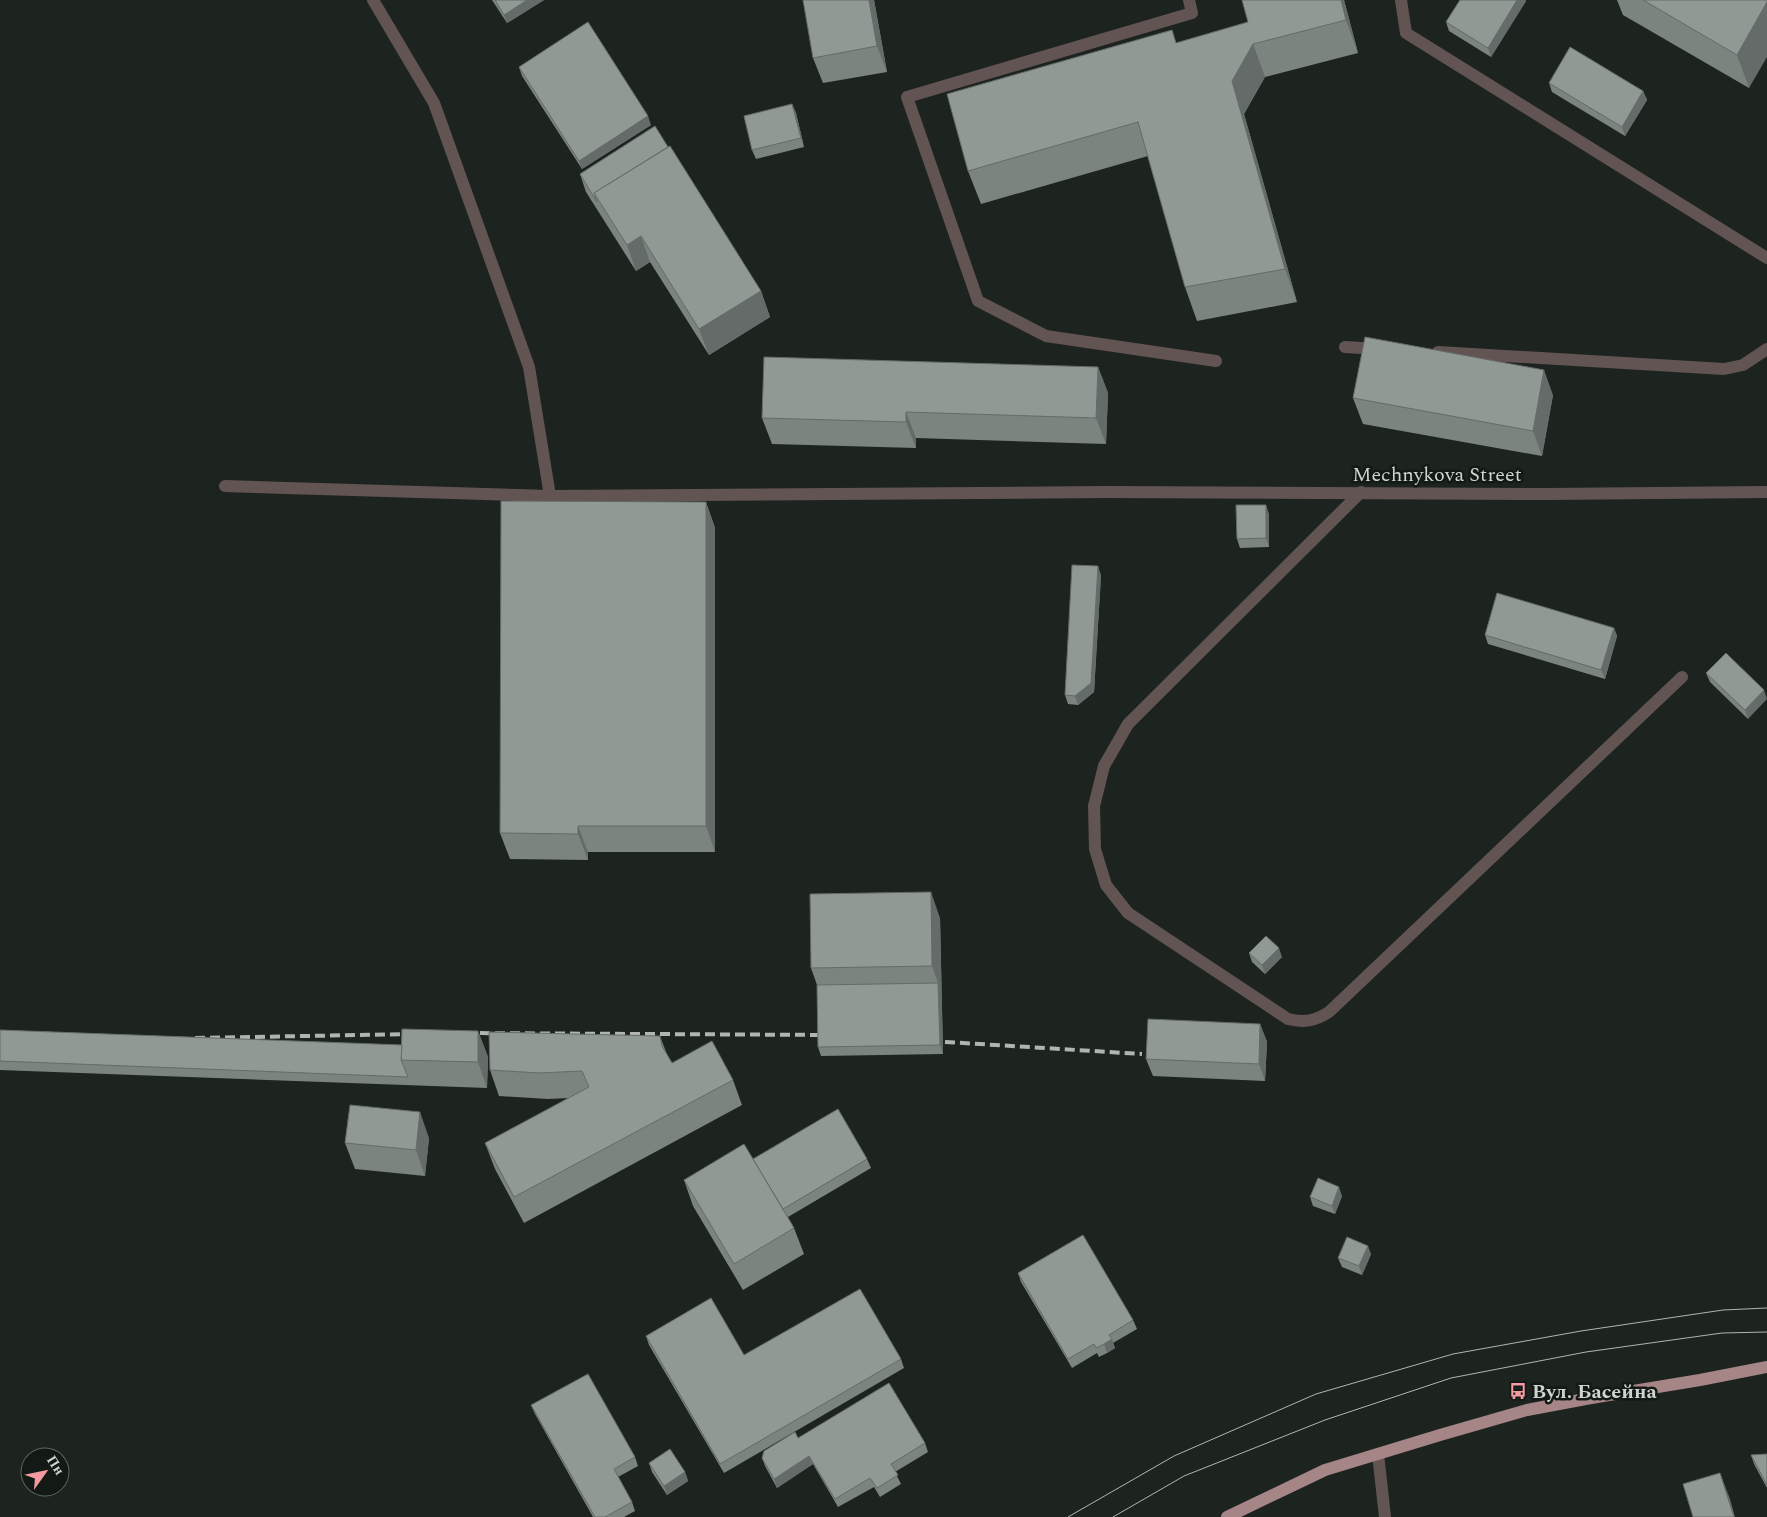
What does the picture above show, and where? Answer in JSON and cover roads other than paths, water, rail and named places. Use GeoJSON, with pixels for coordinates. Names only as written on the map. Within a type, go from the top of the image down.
{"type":"FeatureCollection","features":[{"type":"Feature","properties":{"kind":"main road"},"geometry":{"type":"LineString","coordinates":[[1227,1517],[1325,1470],[1527,1410],[1767,1367]]}},
{"type":"Feature","properties":{"kind":"street"},"geometry":{"type":"LineString","coordinates":[[373,0],[434,103],[529,367],[550,496]]}},
{"type":"Feature","properties":{"kind":"street"},"geometry":{"type":"LineString","coordinates":[[1189,0],[1192,13],[907,97],[978,301],[1046,336],[1216,361]]}},
{"type":"Feature","properties":{"kind":"street"},"geometry":{"type":"LineString","coordinates":[[1401,0],[1406,33],[1767,258]]}},
{"type":"Feature","properties":{"kind":"street"},"geometry":{"type":"LineString","coordinates":[[1345,346],[1394,350]]}},
{"type":"Feature","properties":{"kind":"street"},"geometry":{"type":"LineString","coordinates":[[1424,351],[1724,369],[1743,365],[1767,349]]}},
{"type":"Feature","properties":{"kind":"street","name":"Mechnykova Street"},"geometry":{"type":"LineString","coordinates":[[225,486],[550,496],[1106,492],[1767,492]]}},
{"type":"Feature","properties":{"kind":"street"},"geometry":{"type":"LineString","coordinates":[[1361,492],[1128,724],[1104,766],[1094,806],[1095,849],[1106,886],[1128,913],[1288,1019],[1300,1022],[1311,1021],[1329,1012],[1682,677]]}},
{"type":"Feature","properties":{"kind":"street"},"geometry":{"type":"LineString","coordinates":[[1378,1454],[1385,1517]]}},
{"type":"Feature","properties":{"kind":"tram line"},"geometry":{"type":"LineString","coordinates":[[1068,1517],[1174,1456],[1316,1394],[1453,1354],[1581,1331],[1723,1310],[1767,1308]]}},
{"type":"Feature","properties":{"kind":"tram line"},"geometry":{"type":"LineString","coordinates":[[1113,1517],[1184,1476],[1325,1420],[1451,1378],[1586,1352],[1722,1333],[1767,1332]]}},
{"type":"Feature","properties":{"kind":"railway"},"geometry":{"type":"LineString","coordinates":[[465,1033],[830,1035]]}},
{"type":"Feature","properties":{"kind":"railway"},"geometry":{"type":"LineString","coordinates":[[195,1038],[415,1034]]}},
{"type":"Feature","properties":{"kind":"railway"},"geometry":{"type":"LineString","coordinates":[[930,1041],[1142,1054]]}},
{"type":"Feature","properties":{"kind":"place","name":"Вул. Басейна"},"geometry":{"type":"Point","coordinates":[1518,1391]}}]}
